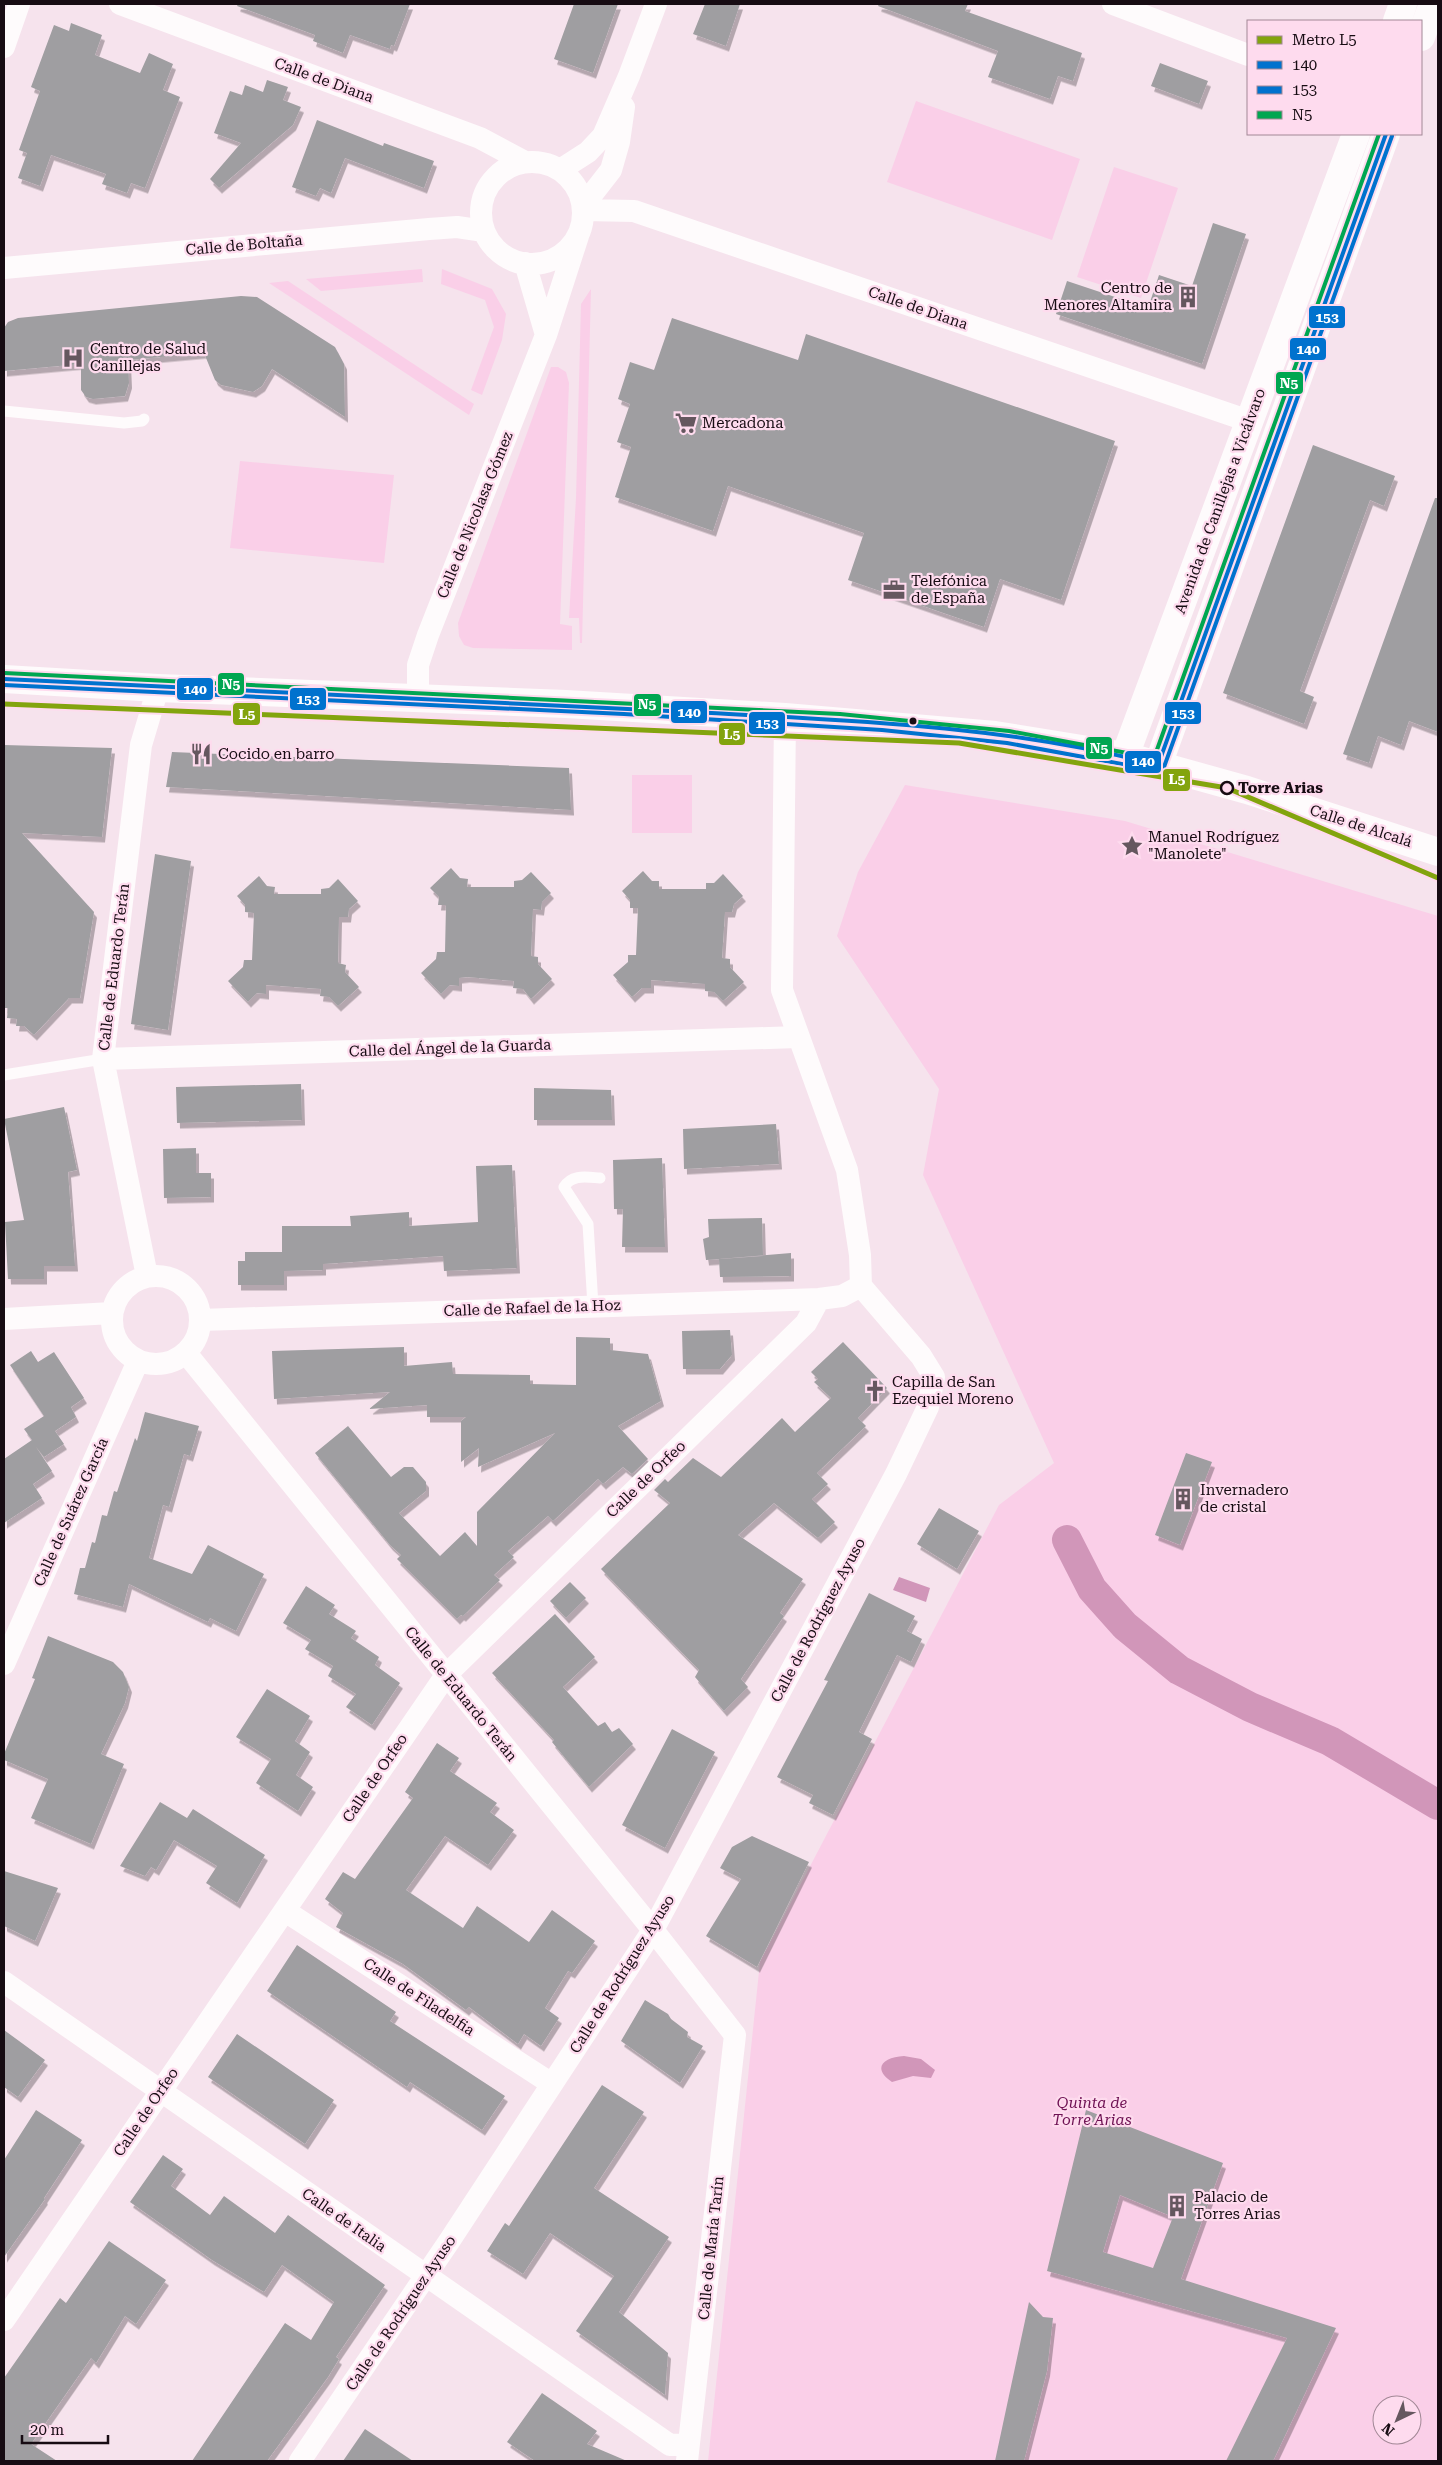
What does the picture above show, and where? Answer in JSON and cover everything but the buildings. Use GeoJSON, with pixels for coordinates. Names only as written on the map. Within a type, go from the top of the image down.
{"type":"FeatureCollection","features":[{"type":"Feature","properties":{"kind":"main road"},"geometry":{"type":"LineString","coordinates":[[1397,20],[1403,4]]}},
{"type":"Feature","properties":{"kind":"main road","name":"Avenida de Canillejas a Vicálvaro"},"geometry":{"type":"LineString","coordinates":[[1125,756],[1356,135]]}},
{"type":"Feature","properties":{"kind":"main road","name":"Avenida de Canillejas a Vicálvaro"},"geometry":{"type":"LineString","coordinates":[[1158,766],[1386,135]]}},
{"type":"Feature","properties":{"kind":"main road","name":"Calle de Alcalá"},"geometry":{"type":"LineString","coordinates":[[4,679],[158,688],[418,698],[785,717],[995,734],[1125,756],[1247,790],[1438,852]]}},
{"type":"Feature","properties":{"kind":"street"},"geometry":{"type":"LineString","coordinates":[[4,47],[19,4]]}},
{"type":"Feature","properties":{"kind":"street","name":"Calle de Diana"},"geometry":{"type":"LineString","coordinates":[[120,4],[480,138],[525,162]]}},
{"type":"Feature","properties":{"kind":"street"},"geometry":{"type":"LineString","coordinates":[[560,170],[588,152],[603,136],[629,76],[656,4]]}},
{"type":"Feature","properties":{"kind":"street"},"geometry":{"type":"LineString","coordinates":[[1112,4],[1247,55]]}},
{"type":"Feature","properties":{"kind":"street"},"geometry":{"type":"LineString","coordinates":[[583,208],[611,170],[619,142],[629,76]]}},
{"type":"Feature","properties":{"kind":"street"},"geometry":{"type":"LineString","coordinates":[[525,162],[549,164],[560,170],[571,179],[579,192],[583,208],[578,236],[569,249],[556,258],[541,263],[525,264],[500,253],[484,231],[481,205],[492,181],[501,172],[525,162]]}},
{"type":"Feature","properties":{"kind":"street","name":"Calle de Diana"},"geometry":{"type":"LineString","coordinates":[[583,208],[634,211],[1250,421]]}},
{"type":"Feature","properties":{"kind":"street","name":"Calle de Boltaña"},"geometry":{"type":"LineString","coordinates":[[4,268],[429,229],[457,227],[484,231]]}},
{"type":"Feature","properties":{"kind":"street","name":"Calle de Nicolasa Gómez"},"geometry":{"type":"LineString","coordinates":[[418,698],[418,665],[428,635],[546,335],[578,236]]}},
{"type":"Feature","properties":{"kind":"street"},"geometry":{"type":"LineString","coordinates":[[525,264],[546,335]]}},
{"type":"Feature","properties":{"kind":"street","name":"Calle de Eduardo Terán"},"geometry":{"type":"LineString","coordinates":[[148,1276],[103,1059],[141,745],[158,688]]}},
{"type":"Feature","properties":{"kind":"street"},"geometry":{"type":"LineString","coordinates":[[785,717],[782,990],[847,1170],[860,1256],[861,1286]]}},
{"type":"Feature","properties":{"kind":"street","name":"Calle del Ángel de la Guarda"},"geometry":{"type":"LineString","coordinates":[[103,1059],[798,1037]]}},
{"type":"Feature","properties":{"kind":"street"},"geometry":{"type":"LineString","coordinates":[[160,1275],[173,1279],[184,1286],[193,1295],[200,1320],[194,1343],[186,1353],[163,1364],[150,1364],[138,1361],[126,1352],[117,1341],[112,1328],[112,1313],[115,1300],[124,1288],[135,1280],[148,1276],[160,1275]]}},
{"type":"Feature","properties":{"kind":"street","name":"Calle de Rafael de la Hoz"},"geometry":{"type":"LineString","coordinates":[[200,1320],[819,1299],[842,1296],[861,1286]]}},
{"type":"Feature","properties":{"kind":"street","name":"Calle de Rodríguez Ayuso"},"geometry":{"type":"LineString","coordinates":[[300,2461],[426,2276],[653,1930],[896,1474],[928,1407],[934,1377],[921,1356],[861,1286]]}},
{"type":"Feature","properties":{"kind":"street","name":"Calle de Orfeo"},"geometry":{"type":"LineString","coordinates":[[4,2320],[446,1675],[806,1322],[819,1299]]}},
{"type":"Feature","properties":{"kind":"street"},"geometry":{"type":"LineString","coordinates":[[4,1319],[112,1313]]}},
{"type":"Feature","properties":{"kind":"street","name":"Calle de Eduardo Terán"},"geometry":{"type":"LineString","coordinates":[[186,1353],[653,1930],[735,2035]]}},
{"type":"Feature","properties":{"kind":"street","name":"Calle de Suárez García"},"geometry":{"type":"LineString","coordinates":[[4,1664],[138,1361]]}},
{"type":"Feature","properties":{"kind":"street","name":"Calle de Filadelfia"},"geometry":{"type":"LineString","coordinates":[[285,1911],[552,2084]]}},
{"type":"Feature","properties":{"kind":"street","name":"Calle de Italia"},"geometry":{"type":"LineString","coordinates":[[4,1982],[670,2445],[688,2453]]}},
{"type":"Feature","properties":{"kind":"street","name":"Calle de María Tarín"},"geometry":{"type":"LineString","coordinates":[[688,2453],[735,2035]]}},
{"type":"Feature","properties":{"kind":"lane"},"geometry":{"type":"LineString","coordinates":[[4,410],[124,423],[142,421],[144,419]]}},
{"type":"Feature","properties":{"kind":"lane"},"geometry":{"type":"LineString","coordinates":[[4,1075],[103,1059]]}},
{"type":"Feature","properties":{"kind":"lane"},"geometry":{"type":"LineString","coordinates":[[593,1306],[588,1224],[564,1187],[568,1180],[581,1176],[600,1178]]}},
{"type":"Feature","properties":{"kind":"green space"},"geometry":{"type":"Polygon","coordinates":[[[916,101],[1080,159],[1052,240],[887,182],[916,101]]]}},
{"type":"Feature","properties":{"kind":"green space"},"geometry":{"type":"Polygon","coordinates":[[[1114,167],[1178,188],[1141,298],[1077,277],[1114,167]]]}},
{"type":"Feature","properties":{"kind":"green space"},"geometry":{"type":"Polygon","coordinates":[[[422,269],[423,282],[321,291],[306,279],[422,269]]]}},
{"type":"Feature","properties":{"kind":"green space"},"geometry":{"type":"Polygon","coordinates":[[[442,269],[492,289],[506,314],[502,340],[482,395],[471,390],[494,327],[485,300],[441,284],[442,269]]]}},
{"type":"Feature","properties":{"kind":"green space"},"geometry":{"type":"Polygon","coordinates":[[[288,281],[474,404],[469,415],[269,283],[288,281]]]}},
{"type":"Feature","properties":{"kind":"green space"},"geometry":{"type":"Polygon","coordinates":[[[591,289],[582,643],[580,643],[579,618],[569,618],[576,498],[581,304],[591,289]]]}},
{"type":"Feature","properties":{"kind":"green space"},"geometry":{"type":"Polygon","coordinates":[[[551,367],[558,367],[566,372],[569,383],[560,624],[572,626],[572,650],[473,648],[464,645],[459,636],[458,623],[551,367]]]}},
{"type":"Feature","properties":{"kind":"green space"},"geometry":{"type":"Polygon","coordinates":[[[240,461],[394,475],[384,563],[230,548],[240,461]]]}},
{"type":"Feature","properties":{"kind":"green space"},"geometry":{"type":"Polygon","coordinates":[[[632,775],[692,775],[692,833],[632,833],[632,775]]]}},
{"type":"Feature","properties":{"kind":"green space","name":"Quinta de Torre Arias"},"geometry":{"type":"Polygon","coordinates":[[[905,785],[1125,821],[1438,916],[1438,2461],[708,2461],[760,1962],[999,1505],[1054,1463],[923,1175],[939,1089],[837,936],[858,872],[905,785]]]}},
{"type":"Feature","properties":{"kind":"shaded area"},"geometry":{"type":"Polygon","coordinates":[[[899,1577],[930,1588],[926,1602],[893,1590],[899,1577]]]}},
{"type":"Feature","properties":{"kind":"shaded area"},"geometry":{"type":"Polygon","coordinates":[[[904,2056],[921,2059],[935,2070],[931,2078],[913,2076],[892,2082],[882,2072],[881,2068],[886,2061],[904,2056]]]}},
{"type":"Feature","properties":{"kind":"waterway"},"geometry":{"type":"LineString","coordinates":[[1067,1540],[1092,1589],[1125,1626],[1179,1670],[1250,1707],[1330,1741],[1438,1805]]}},
{"type":"Feature","properties":{"kind":"metro line","name":"L5"},"geometry":{"type":"LineString","coordinates":[[4,704],[959,743],[1227,788],[1438,878]]}},
{"type":"Feature","properties":{"kind":"transit line","name":"N5"},"geometry":{"type":"LineString","coordinates":[[4,673],[840,714],[1009,731],[1154,758],[1379,135]]}},
{"type":"Feature","properties":{"kind":"transit line","name":"140"},"geometry":{"type":"LineString","coordinates":[[4,679],[604,707],[925,726],[1043,741],[1158,765],[1386,135]]}},
{"type":"Feature","properties":{"kind":"transit line","name":"153"},"geometry":{"type":"LineString","coordinates":[[4,685],[624,714],[882,730],[1007,743],[1160,771],[1164,767],[1392,136]]}},
{"type":"Feature","properties":{"kind":"place","name":"Centro de Menores Altamira"},"geometry":{"type":"Point","coordinates":[1188,297]}},
{"type":"Feature","properties":{"kind":"place","name":"Centro de Salud Canillejas"},"geometry":{"type":"Point","coordinates":[73,358]}},
{"type":"Feature","properties":{"kind":"place","name":"Mercadona"},"geometry":{"type":"Point","coordinates":[686,423]}},
{"type":"Feature","properties":{"kind":"place","name":"Telefónica de España"},"geometry":{"type":"Point","coordinates":[894,590]}},
{"type":"Feature","properties":{"kind":"place","name":"Cocido en barro"},"geometry":{"type":"Point","coordinates":[201,754]}},
{"type":"Feature","properties":{"kind":"place","name":"Torre Arias"},"geometry":{"type":"Point","coordinates":[1227,788]}},
{"type":"Feature","properties":{"kind":"place","name":"Manuel Rodríguez \"Manolete\""},"geometry":{"type":"Point","coordinates":[1132,846]}},
{"type":"Feature","properties":{"kind":"place","name":"Capilla de San Ezequiel Moreno"},"geometry":{"type":"Point","coordinates":[875,1391]}},
{"type":"Feature","properties":{"kind":"place","name":"Invernadero de cristal"},"geometry":{"type":"Point","coordinates":[1183,1499]}},
{"type":"Feature","properties":{"kind":"place","name":"Palacio de Torres Arias"},"geometry":{"type":"Point","coordinates":[1177,2206]}}]}
